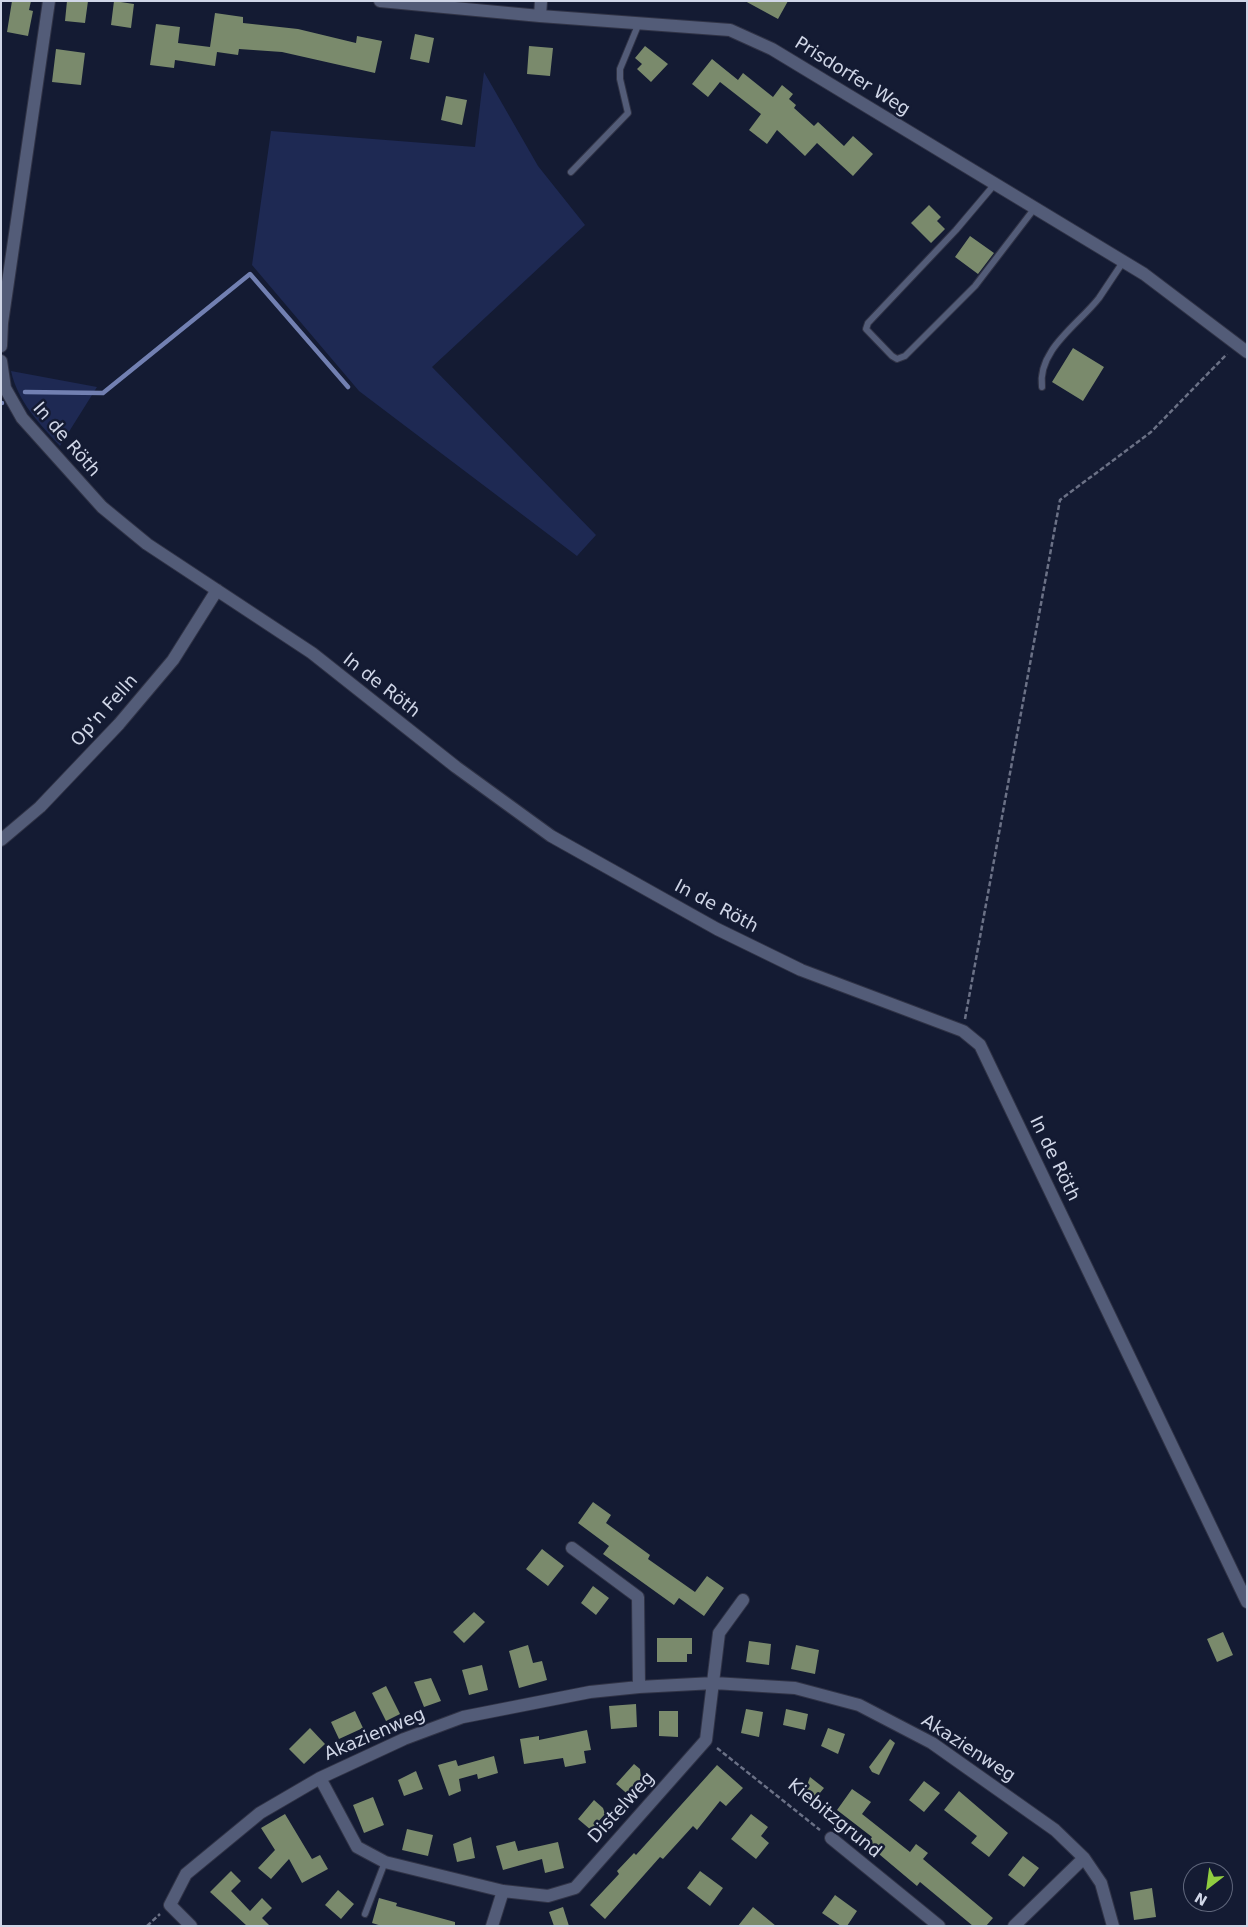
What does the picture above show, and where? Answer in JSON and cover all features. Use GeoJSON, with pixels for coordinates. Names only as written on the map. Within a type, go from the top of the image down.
{"type":"FeatureCollection","features":[{"type":"Feature","properties":{"kind":"street"},"geometry":{"type":"LineString","coordinates":[[1,346],[2,324],[25,155],[49,1]]}},
{"type":"Feature","properties":{"kind":"street","name":"Prisdorfer Weg"},"geometry":{"type":"LineString","coordinates":[[380,1],[540,16],[730,30],[772,49],[1144,274],[1242,348]]}},
{"type":"Feature","properties":{"kind":"street"},"geometry":{"type":"LineString","coordinates":[[540,16],[541,1]]}},
{"type":"Feature","properties":{"kind":"street","name":"In de Röth"},"geometry":{"type":"LineString","coordinates":[[1,360],[5,388],[22,418],[102,507],[147,544],[312,654],[456,767],[552,836],[717,930],[793,966],[963,1032],[980,1045],[1247,1602]]}},
{"type":"Feature","properties":{"kind":"street","name":"Op'n Felln"},"geometry":{"type":"LineString","coordinates":[[1,840],[40,807],[119,724],[173,660],[218,590]]}},
{"type":"Feature","properties":{"kind":"street"},"geometry":{"type":"LineString","coordinates":[[572,1548],[638,1597],[639,1687]]}},
{"type":"Feature","properties":{"kind":"street"},"geometry":{"type":"LineString","coordinates":[[706,1740],[714,1684],[718,1633],[743,1600]]}},
{"type":"Feature","properties":{"kind":"street","name":"Akazienweg"},"geometry":{"type":"LineString","coordinates":[[170,1905],[186,1874],[260,1813],[320,1778],[404,1740],[463,1717],[590,1692],[639,1687],[714,1684],[795,1688],[859,1705],[932,1743],[1055,1830],[1084,1858],[1100,1883],[1113,1926]]}},
{"type":"Feature","properties":{"kind":"street","name":"Distelweg"},"geometry":{"type":"LineString","coordinates":[[320,1778],[357,1847],[385,1862],[503,1891],[548,1896],[575,1888],[706,1740]]}},
{"type":"Feature","properties":{"kind":"street","name":"Kiebitzgrund"},"geometry":{"type":"LineString","coordinates":[[831,1838],[939,1926]]}},
{"type":"Feature","properties":{"kind":"street"},"geometry":{"type":"LineString","coordinates":[[1014,1926],[1084,1858]]}},
{"type":"Feature","properties":{"kind":"street"},"geometry":{"type":"LineString","coordinates":[[492,1926],[503,1891]]}},
{"type":"Feature","properties":{"kind":"street"},"geometry":{"type":"LineString","coordinates":[[170,1905],[191,1926]]}},
{"type":"Feature","properties":{"kind":"lane"},"geometry":{"type":"LineString","coordinates":[[571,172],[628,113],[620,79],[620,69],[638,23]]}},
{"type":"Feature","properties":{"kind":"lane"},"geometry":{"type":"LineString","coordinates":[[994,185],[956,230],[868,323],[866,329],[892,356],[898,359],[904,356],[975,286],[1034,208]]}},
{"type":"Feature","properties":{"kind":"lane"},"geometry":{"type":"LineString","coordinates":[[1042,387],[1040,376],[1044,364],[1074,324],[1098,299],[1123,262]]}},
{"type":"Feature","properties":{"kind":"lane"},"geometry":{"type":"LineString","coordinates":[[365,1914],[385,1862]]}},
{"type":"Feature","properties":{"kind":"path"},"geometry":{"type":"LineString","coordinates":[[963,1032],[1060,500],[1151,432],[1242,348]]}},
{"type":"Feature","properties":{"kind":"path","name":"Kiebitzgrund"},"geometry":{"type":"LineString","coordinates":[[706,1740],[831,1838]]}},
{"type":"Feature","properties":{"kind":"path"},"geometry":{"type":"LineString","coordinates":[[147,1926],[170,1905]]}},
{"type":"Feature","properties":{"kind":"shaded area"},"geometry":{"type":"Polygon","coordinates":[[[484,72],[538,166],[585,225],[432,367],[596,535],[577,556],[359,391],[252,265],[271,131],[475,147],[484,72]]]}},
{"type":"Feature","properties":{"kind":"shaded area"},"geometry":{"type":"Polygon","coordinates":[[[11,371],[97,387],[60,446],[30,412],[19,393],[11,371]]]}},
{"type":"Feature","properties":{"kind":"building"},"geometry":{"type":"Polygon","coordinates":[[[12,1],[31,1],[29,10],[33,11],[28,36],[7,32],[12,1]]]}},
{"type":"Feature","properties":{"kind":"building"},"geometry":{"type":"Polygon","coordinates":[[[67,1],[88,1],[85,23],[65,21],[67,1]]]}},
{"type":"Feature","properties":{"kind":"building"},"geometry":{"type":"Polygon","coordinates":[[[114,1],[134,4],[131,28],[111,25],[114,1]]]}},
{"type":"Feature","properties":{"kind":"building"},"geometry":{"type":"Polygon","coordinates":[[[745,1],[788,1],[778,19],[745,1]]]}},
{"type":"Feature","properties":{"kind":"building"},"geometry":{"type":"Polygon","coordinates":[[[215,13],[243,17],[243,23],[298,29],[356,43],[357,36],[382,41],[375,73],[282,52],[239,49],[238,55],[217,52],[215,66],[175,60],[174,68],[150,65],[156,24],[180,27],[178,43],[210,47],[215,13]]]}},
{"type":"Feature","properties":{"kind":"building"},"geometry":{"type":"Polygon","coordinates":[[[415,34],[434,38],[429,63],[410,59],[415,34]]]}},
{"type":"Feature","properties":{"kind":"building"},"geometry":{"type":"Polygon","coordinates":[[[529,46],[553,48],[550,76],[527,74],[529,46]]]}},
{"type":"Feature","properties":{"kind":"building"},"geometry":{"type":"Polygon","coordinates":[[[645,46],[668,64],[651,82],[637,69],[642,64],[635,58],[645,46]]]}},
{"type":"Feature","properties":{"kind":"building"},"geometry":{"type":"Polygon","coordinates":[[[56,49],[85,53],[81,85],[52,82],[56,49]]]}},
{"type":"Feature","properties":{"kind":"building"},"geometry":{"type":"Polygon","coordinates":[[[712,59],[738,80],[743,73],[773,97],[782,85],[793,94],[789,99],[796,105],[794,108],[814,126],[818,122],[844,146],[853,136],[873,154],[853,176],[817,143],[805,156],[777,130],[767,144],[749,130],[761,114],[720,82],[708,97],[692,84],[712,59]]]}},
{"type":"Feature","properties":{"kind":"building"},"geometry":{"type":"Polygon","coordinates":[[[446,96],[467,100],[462,125],[441,120],[446,96]]]}},
{"type":"Feature","properties":{"kind":"building"},"geometry":{"type":"Polygon","coordinates":[[[929,205],[941,217],[937,221],[945,229],[931,243],[911,223],[929,205]]]}},
{"type":"Feature","properties":{"kind":"building"},"geometry":{"type":"Polygon","coordinates":[[[970,236],[994,253],[978,274],[955,257],[970,236]]]}},
{"type":"Feature","properties":{"kind":"building"},"geometry":{"type":"Polygon","coordinates":[[[1073,348],[1104,367],[1083,401],[1052,382],[1073,348]]]}},
{"type":"Feature","properties":{"kind":"building"},"geometry":{"type":"Polygon","coordinates":[[[593,1502],[611,1515],[606,1523],[650,1555],[648,1559],[695,1592],[707,1576],[724,1588],[704,1616],[679,1598],[674,1605],[603,1554],[609,1546],[578,1523],[593,1502]]]}},
{"type":"Feature","properties":{"kind":"building"},"geometry":{"type":"Polygon","coordinates":[[[542,1549],[564,1566],[548,1586],[526,1569],[542,1549]]]}},
{"type":"Feature","properties":{"kind":"building"},"geometry":{"type":"Polygon","coordinates":[[[593,1586],[609,1598],[596,1615],[581,1603],[593,1586]]]}},
{"type":"Feature","properties":{"kind":"building"},"geometry":{"type":"Polygon","coordinates":[[[474,1612],[485,1622],[464,1643],[453,1632],[474,1612]]]}},
{"type":"Feature","properties":{"kind":"building"},"geometry":{"type":"Polygon","coordinates":[[[1223,1632],[1233,1655],[1217,1662],[1207,1639],[1223,1632]]]}},
{"type":"Feature","properties":{"kind":"building"},"geometry":{"type":"Polygon","coordinates":[[[657,1638],[692,1638],[692,1654],[687,1654],[687,1662],[657,1662],[657,1638]]]}},
{"type":"Feature","properties":{"kind":"building"},"geometry":{"type":"Polygon","coordinates":[[[749,1641],[771,1644],[769,1665],[746,1662],[749,1641]]]}},
{"type":"Feature","properties":{"kind":"building"},"geometry":{"type":"Polygon","coordinates":[[[528,1645],[533,1663],[542,1661],[547,1680],[519,1688],[509,1651],[528,1645]]]}},
{"type":"Feature","properties":{"kind":"building"},"geometry":{"type":"Polygon","coordinates":[[[796,1645],[819,1650],[815,1674],[791,1669],[796,1645]]]}},
{"type":"Feature","properties":{"kind":"building"},"geometry":{"type":"Polygon","coordinates":[[[482,1665],[488,1690],[469,1695],[462,1670],[482,1665]]]}},
{"type":"Feature","properties":{"kind":"building"},"geometry":{"type":"Polygon","coordinates":[[[431,1678],[441,1701],[424,1707],[414,1682],[431,1678]]]}},
{"type":"Feature","properties":{"kind":"building"},"geometry":{"type":"Polygon","coordinates":[[[386,1686],[400,1714],[386,1721],[372,1693],[386,1686]]]}},
{"type":"Feature","properties":{"kind":"building"},"geometry":{"type":"Polygon","coordinates":[[[636,1704],[637,1727],[611,1729],[609,1706],[636,1704]]]}},
{"type":"Feature","properties":{"kind":"building"},"geometry":{"type":"Polygon","coordinates":[[[746,1709],[763,1712],[759,1737],[741,1733],[746,1709]]]}},
{"type":"Feature","properties":{"kind":"building"},"geometry":{"type":"Polygon","coordinates":[[[786,1709],[808,1714],[805,1730],[783,1725],[786,1709]]]}},
{"type":"Feature","properties":{"kind":"building"},"geometry":{"type":"Polygon","coordinates":[[[355,1711],[363,1728],[339,1739],[331,1722],[355,1711]]]}},
{"type":"Feature","properties":{"kind":"building"},"geometry":{"type":"Polygon","coordinates":[[[659,1711],[678,1711],[678,1737],[659,1736],[659,1711]]]}},
{"type":"Feature","properties":{"kind":"building"},"geometry":{"type":"Polygon","coordinates":[[[310,1728],[325,1744],[304,1764],[289,1749],[310,1728]]]}},
{"type":"Feature","properties":{"kind":"building"},"geometry":{"type":"Polygon","coordinates":[[[828,1728],[845,1734],[838,1754],[821,1746],[828,1728]]]}},
{"type":"Feature","properties":{"kind":"building"},"geometry":{"type":"Polygon","coordinates":[[[587,1730],[591,1750],[584,1751],[586,1763],[565,1767],[563,1758],[524,1764],[520,1739],[539,1736],[539,1740],[587,1730]]]}},
{"type":"Feature","properties":{"kind":"building"},"geometry":{"type":"Polygon","coordinates":[[[890,1739],[895,1743],[879,1775],[872,1772],[869,1767],[890,1739]]]}},
{"type":"Feature","properties":{"kind":"building"},"geometry":{"type":"Polygon","coordinates":[[[494,1756],[498,1773],[478,1779],[477,1774],[459,1779],[461,1791],[449,1796],[438,1765],[456,1760],[458,1766],[494,1756]]]}},
{"type":"Feature","properties":{"kind":"building"},"geometry":{"type":"Polygon","coordinates":[[[634,1764],[640,1769],[642,1786],[632,1798],[616,1784],[634,1764]]]}},
{"type":"Feature","properties":{"kind":"building"},"geometry":{"type":"Polygon","coordinates":[[[717,1765],[743,1788],[726,1806],[720,1801],[697,1830],[693,1826],[663,1859],[660,1857],[605,1919],[590,1905],[619,1874],[617,1871],[634,1853],[636,1855],[717,1765]]]}},
{"type":"Feature","properties":{"kind":"building"},"geometry":{"type":"Polygon","coordinates":[[[416,1771],[423,1789],[404,1796],[398,1780],[416,1771]]]}},
{"type":"Feature","properties":{"kind":"building"},"geometry":{"type":"Polygon","coordinates":[[[810,1777],[824,1788],[810,1805],[802,1799],[810,1777]]]}},
{"type":"Feature","properties":{"kind":"building"},"geometry":{"type":"Polygon","coordinates":[[[924,1781],[940,1793],[924,1812],[909,1800],[924,1781]]]}},
{"type":"Feature","properties":{"kind":"building"},"geometry":{"type":"Polygon","coordinates":[[[852,1789],[871,1802],[862,1814],[910,1852],[916,1844],[928,1853],[923,1859],[993,1918],[986,1926],[973,1926],[920,1882],[917,1886],[867,1844],[872,1837],[837,1810],[852,1789]]]}},
{"type":"Feature","properties":{"kind":"building"},"geometry":{"type":"Polygon","coordinates":[[[959,1791],[1008,1833],[989,1857],[971,1843],[977,1836],[944,1810],[959,1791]]]}},
{"type":"Feature","properties":{"kind":"building"},"geometry":{"type":"Polygon","coordinates":[[[373,1797],[384,1825],[364,1833],[353,1805],[373,1797]]]}},
{"type":"Feature","properties":{"kind":"building"},"geometry":{"type":"Polygon","coordinates":[[[594,1800],[603,1808],[605,1814],[591,1830],[578,1819],[594,1800]]]}},
{"type":"Feature","properties":{"kind":"building"},"geometry":{"type":"Polygon","coordinates":[[[285,1814],[312,1859],[320,1855],[328,1869],[302,1883],[289,1859],[271,1879],[258,1868],[275,1850],[261,1828],[285,1814]]]}},
{"type":"Feature","properties":{"kind":"building"},"geometry":{"type":"Polygon","coordinates":[[[751,1814],[768,1827],[761,1836],[769,1843],[756,1859],[731,1839],[751,1814]]]}},
{"type":"Feature","properties":{"kind":"building"},"geometry":{"type":"Polygon","coordinates":[[[407,1829],[433,1835],[428,1856],[402,1850],[407,1829]]]}},
{"type":"Feature","properties":{"kind":"building"},"geometry":{"type":"Polygon","coordinates":[[[471,1837],[475,1858],[457,1862],[453,1844],[471,1837]]]}},
{"type":"Feature","properties":{"kind":"building"},"geometry":{"type":"Polygon","coordinates":[[[515,1841],[518,1851],[558,1842],[564,1868],[545,1873],[542,1859],[503,1870],[496,1846],[515,1841]]]}},
{"type":"Feature","properties":{"kind":"building"},"geometry":{"type":"Polygon","coordinates":[[[1023,1856],[1039,1868],[1024,1887],[1008,1875],[1023,1856]]]}},
{"type":"Feature","properties":{"kind":"building"},"geometry":{"type":"Polygon","coordinates":[[[231,1871],[241,1881],[231,1891],[250,1911],[262,1898],[272,1908],[262,1918],[270,1926],[247,1926],[210,1892],[231,1871]]]}},
{"type":"Feature","properties":{"kind":"building"},"geometry":{"type":"Polygon","coordinates":[[[700,1871],[723,1888],[710,1906],[687,1888],[700,1871]]]}},
{"type":"Feature","properties":{"kind":"building"},"geometry":{"type":"Polygon","coordinates":[[[1152,1888],[1156,1917],[1134,1920],[1130,1892],[1152,1888]]]}},
{"type":"Feature","properties":{"kind":"building"},"geometry":{"type":"Polygon","coordinates":[[[338,1890],[354,1904],[341,1919],[325,1905],[338,1890]]]}},
{"type":"Feature","properties":{"kind":"building"},"geometry":{"type":"Polygon","coordinates":[[[835,1895],[857,1911],[847,1926],[841,1926],[822,1913],[835,1895]]]}},
{"type":"Feature","properties":{"kind":"building"},"geometry":{"type":"Polygon","coordinates":[[[379,1898],[397,1903],[396,1906],[455,1922],[455,1926],[382,1926],[372,1923],[379,1898]]]}},
{"type":"Feature","properties":{"kind":"building"},"geometry":{"type":"Polygon","coordinates":[[[563,1907],[569,1926],[554,1926],[549,1912],[563,1907]]]}},
{"type":"Feature","properties":{"kind":"building"},"geometry":{"type":"Polygon","coordinates":[[[753,1907],[776,1926],[738,1926],[753,1907]]]}},
{"type":"Feature","properties":{"kind":"waterway"},"geometry":{"type":"LineString","coordinates":[[25,392],[103,393],[250,274],[348,387]]}}]}
